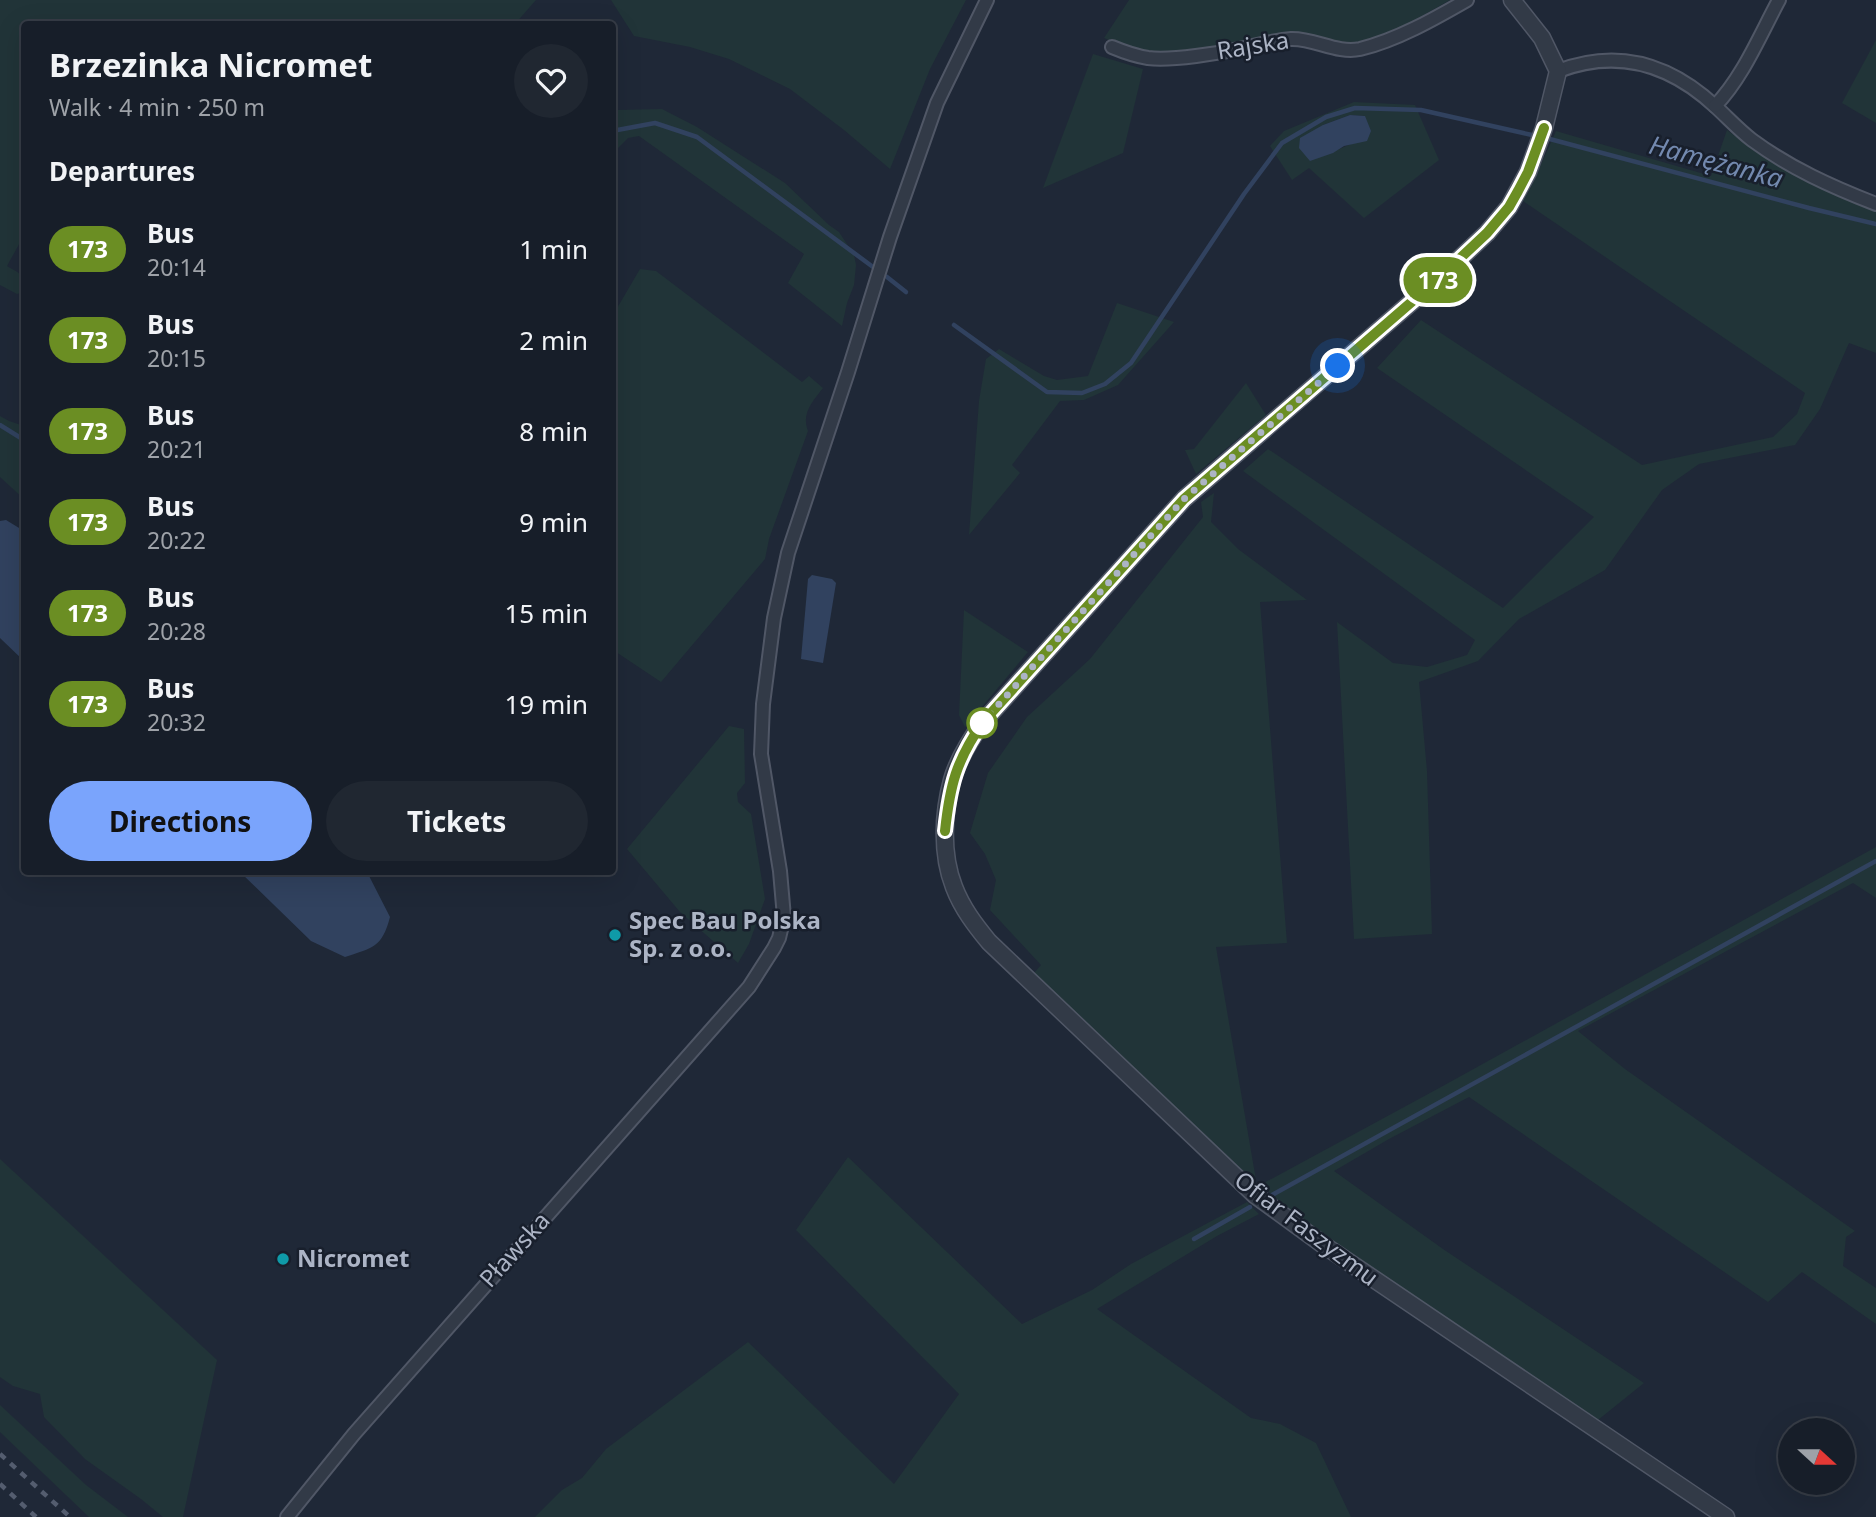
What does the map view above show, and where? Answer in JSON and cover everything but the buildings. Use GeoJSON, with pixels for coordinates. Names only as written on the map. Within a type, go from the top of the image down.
{"type":"FeatureCollection","features":[{"type":"Feature","properties":{"kind":"street","name":"Pławska"},"geometry":{"type":"LineString","coordinates":[[287,1517],[354,1434],[749,987],[775,948],[784,917],[780,871],[761,754],[763,704],[774,618],[788,553],[890,237],[937,103],[987,0]]}},
{"type":"Feature","properties":{"kind":"street","name":"Rajska"},"geometry":{"type":"LineString","coordinates":[[1112,47],[1151,58],[1234,50],[1290,39],[1309,39],[1330,47],[1356,50],[1378,44],[1467,0]]}},
{"type":"Feature","properties":{"kind":"street"},"geometry":{"type":"LineString","coordinates":[[1716,106],[1736,79],[1779,0]]}},
{"type":"Feature","properties":{"kind":"street"},"geometry":{"type":"LineString","coordinates":[[1518,2],[1542,38],[1558,71],[1575,64],[1596,61],[1629,61],[1669,73],[1716,106],[1752,140],[1800,171],[1876,204]]}},
{"type":"Feature","properties":{"kind":"street","name":"Ofiar Faszyzmu"},"geometry":{"type":"LineString","coordinates":[[1558,71],[1544,128],[1528,172],[1509,207],[1487,233],[1437,280],[1184,499],[983,722],[968,744],[953,779],[945,831],[947,859],[953,886],[968,915],[989,942],[1255,1195],[1347,1262],[1726,1517]]}},
{"type":"Feature","properties":{"kind":"green space"},"geometry":{"type":"Polygon","coordinates":[[[0,0],[536,0],[518,21],[21,21],[21,241],[7,266],[21,276],[21,293],[17,294],[0,285],[0,0]]]}},
{"type":"Feature","properties":{"kind":"green space"},"geometry":{"type":"Polygon","coordinates":[[[611,0],[966,0],[930,69],[890,169],[790,89],[729,59],[690,47],[634,36],[611,0]]]}},
{"type":"Feature","properties":{"kind":"green space"},"geometry":{"type":"Polygon","coordinates":[[[1129,0],[1450,0],[1401,28],[1358,44],[1329,42],[1303,34],[1276,35],[1213,49],[1153,54],[1135,51],[1104,38],[1129,0]]]}},
{"type":"Feature","properties":{"kind":"green space"},"geometry":{"type":"Polygon","coordinates":[[[1876,40],[1876,123],[1842,103],[1876,40]]]}},
{"type":"Feature","properties":{"kind":"green space"},"geometry":{"type":"Polygon","coordinates":[[[1093,54],[1143,69],[1123,153],[1043,188],[1093,54]]]}},
{"type":"Feature","properties":{"kind":"green space"},"geometry":{"type":"Polygon","coordinates":[[[1354,102],[1415,105],[1439,160],[1364,218],[1309,168],[1292,180],[1270,146],[1284,131],[1354,102]],[[1350,115],[1323,125],[1330,153],[1351,144],[1365,116],[1350,115]]]}},
{"type":"Feature","properties":{"kind":"green space"},"geometry":{"type":"Polygon","coordinates":[[[662,109],[697,127],[785,183],[839,232],[854,255],[854,285],[842,326],[788,283],[804,254],[639,136],[628,138],[616,150],[616,110],[662,109]]]}},
{"type":"Feature","properties":{"kind":"green space"},"geometry":{"type":"Polygon","coordinates":[[[1727,130],[1762,156],[1831,193],[1876,209],[1876,353],[1849,343],[1820,409],[1795,445],[1699,464],[1662,490],[1605,570],[1519,619],[1478,661],[1419,682],[1427,771],[1432,934],[1354,939],[1337,622],[1393,663],[1427,667],[1467,655],[1475,640],[1243,471],[1268,449],[1503,608],[1594,517],[1377,368],[1421,320],[1642,465],[1773,437],[1797,414],[1805,393],[1523,201],[1556,131],[1711,176],[1727,130]]]}},
{"type":"Feature","properties":{"kind":"green space"},"geometry":{"type":"Polygon","coordinates":[[[640,269],[656,271],[802,382],[809,376],[823,388],[807,413],[808,431],[769,539],[765,559],[661,682],[616,652],[616,310],[640,269]]]}},
{"type":"Feature","properties":{"kind":"green space"},"geometry":{"type":"Polygon","coordinates":[[[1117,303],[1174,322],[1118,385],[1084,400],[1060,401],[1012,465],[1020,473],[969,535],[979,401],[986,359],[999,349],[1044,376],[1057,380],[1088,376],[1117,303]]]}},
{"type":"Feature","properties":{"kind":"green space"},"geometry":{"type":"Polygon","coordinates":[[[1246,383],[1266,415],[1196,474],[1185,450],[1194,449],[1246,383]]]}},
{"type":"Feature","properties":{"kind":"green space"},"geometry":{"type":"Polygon","coordinates":[[[0,416],[21,425],[21,496],[0,477],[0,416]]]}},
{"type":"Feature","properties":{"kind":"green space"},"geometry":{"type":"Polygon","coordinates":[[[1214,493],[1211,522],[1238,549],[1307,600],[1260,602],[1287,943],[1216,947],[1256,1180],[1248,1177],[1034,973],[1041,965],[990,910],[996,880],[985,854],[970,833],[988,773],[1027,717],[1090,659],[1203,517],[1201,502],[1214,493]]]}},
{"type":"Feature","properties":{"kind":"green space"},"geometry":{"type":"Polygon","coordinates":[[[964,610],[1028,652],[965,727],[959,715],[964,610]]]}},
{"type":"Feature","properties":{"kind":"green space"},"geometry":{"type":"Polygon","coordinates":[[[729,726],[744,729],[745,783],[737,793],[738,802],[751,814],[765,899],[749,944],[738,963],[680,912],[627,849],[729,726]]]}},
{"type":"Feature","properties":{"kind":"green space"},"geometry":{"type":"Polygon","coordinates":[[[1876,847],[1876,898],[1853,883],[1578,1031],[1625,1069],[1855,1231],[1846,1237],[1843,1266],[1876,1288],[1876,1324],[1802,1272],[1768,1302],[1469,1097],[1334,1171],[1443,1249],[1644,1383],[1593,1424],[1467,1333],[1282,1206],[1262,1184],[1441,1087],[1876,847]]]}},
{"type":"Feature","properties":{"kind":"green space"},"geometry":{"type":"Polygon","coordinates":[[[848,1157],[1022,1324],[1092,1290],[1131,1264],[1247,1202],[1259,1214],[1217,1236],[1097,1309],[1251,1418],[1280,1424],[1316,1443],[1351,1517],[535,1517],[562,1490],[582,1478],[606,1449],[748,1342],[894,1484],[959,1394],[796,1230],[848,1157]]]}},
{"type":"Feature","properties":{"kind":"green space"},"geometry":{"type":"Polygon","coordinates":[[[0,1159],[217,1360],[183,1517],[163,1517],[85,1459],[44,1417],[40,1394],[13,1386],[0,1377],[0,1159]]]}},
{"type":"Feature","properties":{"kind":"green space"},"geometry":{"type":"Polygon","coordinates":[[[0,1405],[86,1485],[128,1517],[89,1517],[0,1432],[0,1405]]]}},
{"type":"Feature","properties":{"kind":"water"},"geometry":{"type":"Polygon","coordinates":[[[1350,115],[1365,116],[1371,131],[1367,141],[1344,146],[1310,161],[1299,148],[1300,138],[1323,125],[1350,115]]]}},
{"type":"Feature","properties":{"kind":"water"},"geometry":{"type":"Polygon","coordinates":[[[6,520],[21,529],[21,658],[0,638],[0,521],[6,520]]]}},
{"type":"Feature","properties":{"kind":"water"},"geometry":{"type":"Polygon","coordinates":[[[812,575],[832,579],[836,583],[823,663],[801,659],[808,579],[812,575]]]}},
{"type":"Feature","properties":{"kind":"water"},"geometry":{"type":"Polygon","coordinates":[[[243,875],[369,875],[390,917],[379,941],[345,957],[311,941],[243,875]]]}},
{"type":"Feature","properties":{"kind":"waterway"},"geometry":{"type":"LineString","coordinates":[[954,325],[1047,392],[1082,393],[1105,384],[1131,363],[1244,194],[1282,143],[1326,117],[1355,108],[1421,110],[1532,135]]}},
{"type":"Feature","properties":{"kind":"waterway"},"geometry":{"type":"LineString","coordinates":[[616,130],[655,123],[697,137],[873,267]]}},
{"type":"Feature","properties":{"kind":"waterway","name":"Hamężanka"},"geometry":{"type":"LineString","coordinates":[[1546,138],[1876,224]]}},
{"type":"Feature","properties":{"kind":"waterway"},"geometry":{"type":"LineString","coordinates":[[887,277],[906,292]]}},
{"type":"Feature","properties":{"kind":"waterway"},"geometry":{"type":"LineString","coordinates":[[0,425],[21,438]]}},
{"type":"Feature","properties":{"kind":"waterway"},"geometry":{"type":"LineString","coordinates":[[1272,1195],[1876,861]]}},
{"type":"Feature","properties":{"kind":"waterway"},"geometry":{"type":"LineString","coordinates":[[1194,1239],[1250,1207]]}},
{"type":"Feature","properties":{"kind":"railway"},"geometry":{"type":"LineString","coordinates":[[0,1454],[70,1517]]}},
{"type":"Feature","properties":{"kind":"railway"},"geometry":{"type":"LineString","coordinates":[[0,1484],[36,1517]]}},
{"type":"Feature","properties":{"kind":"bus line","name":"173"},"geometry":{"type":"LineString","coordinates":[[945,831],[953,779],[968,744],[983,722],[1184,499],[1460,260],[1487,233],[1509,207],[1518,191],[1544,128]]}},
{"type":"Feature","properties":{"kind":"place","name":"Spec Bau Polska Sp. z o.o."},"geometry":{"type":"Point","coordinates":[615,935]}},
{"type":"Feature","properties":{"kind":"place","name":"Nicromet"},"geometry":{"type":"Point","coordinates":[283,1259]}},
{"type":"Feature","properties":{"kind":"route"},"geometry":{"type":"LineString","coordinates":[[982,723],[1184,499],[1338,366]]}}]}
